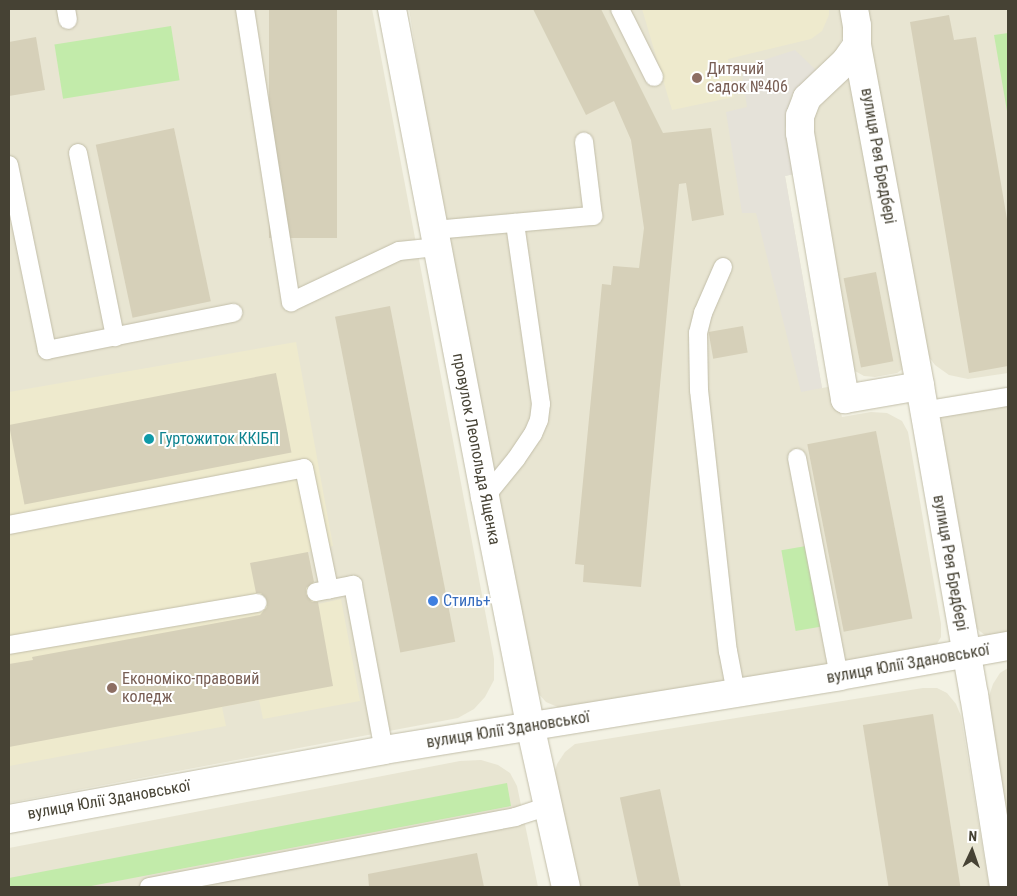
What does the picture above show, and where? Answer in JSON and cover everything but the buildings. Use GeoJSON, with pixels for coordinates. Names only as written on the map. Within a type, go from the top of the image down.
{"type":"FeatureCollection","features":[{"type":"Feature","properties":{"kind":"street","name":"провулок Леопольда Ященка"},"geometry":{"type":"LineString","coordinates":[[392,9],[530,725],[566,887]]}},
{"type":"Feature","properties":{"kind":"street","name":"вулиця Рея Бредбері"},"geometry":{"type":"LineString","coordinates":[[854,9],[857,26],[857,45],[922,398],[1004,887]]}},
{"type":"Feature","properties":{"kind":"street"},"geometry":{"type":"LineString","coordinates":[[857,45],[846,61],[807,98],[800,116],[800,134],[845,399],[922,398]]}},
{"type":"Feature","properties":{"kind":"street","name":"вулиця Юлії Здановської"},"geometry":{"type":"LineString","coordinates":[[9,819],[384,750],[839,676],[1008,646]]}},
{"type":"Feature","properties":{"kind":"lane"},"geometry":{"type":"LineString","coordinates":[[245,9],[291,302],[399,251],[436,239],[515,222],[593,216],[584,142]]}},
{"type":"Feature","properties":{"kind":"lane"},"geometry":{"type":"LineString","coordinates":[[620,9],[654,77]]}},
{"type":"Feature","properties":{"kind":"lane"},"geometry":{"type":"LineString","coordinates":[[78,153],[115,337]]}},
{"type":"Feature","properties":{"kind":"lane"},"geometry":{"type":"LineString","coordinates":[[9,165],[46,350],[233,313]]}},
{"type":"Feature","properties":{"kind":"lane"},"geometry":{"type":"LineString","coordinates":[[485,497],[516,459],[532,434],[539,420],[541,404],[515,222]]}},
{"type":"Feature","properties":{"kind":"lane"},"geometry":{"type":"LineString","coordinates":[[723,267],[703,313],[698,333],[699,390],[728,651],[736,693]]}},
{"type":"Feature","properties":{"kind":"lane"},"geometry":{"type":"LineString","coordinates":[[922,398],[1008,397]]}},
{"type":"Feature","properties":{"kind":"lane"},"geometry":{"type":"LineString","coordinates":[[797,458],[839,676]]}},
{"type":"Feature","properties":{"kind":"lane"},"geometry":{"type":"LineString","coordinates":[[9,525],[304,468],[322,590],[353,585],[384,750]]}},
{"type":"Feature","properties":{"kind":"lane"},"geometry":{"type":"LineString","coordinates":[[9,645],[258,603]]}},
{"type":"Feature","properties":{"kind":"lane"},"geometry":{"type":"LineString","coordinates":[[149,887],[514,817],[548,806]]}},
{"type":"Feature","properties":{"kind":"shaded area"},"geometry":{"type":"Polygon","coordinates":[[[9,9],[372,9],[494,659],[494,680],[485,697],[474,709],[458,718],[9,803],[9,9]]]}},
{"type":"Feature","properties":{"kind":"shaded area"},"geometry":{"type":"Polygon","coordinates":[[[409,9],[844,9],[846,30],[836,52],[792,95],[785,129],[794,174],[785,176],[822,388],[834,386],[842,417],[871,412],[887,413],[902,421],[908,432],[941,624],[941,637],[935,647],[560,708],[546,702],[537,692],[443,223],[409,9]]]}},
{"type":"Feature","properties":{"kind":"shaded area","name":"Дитячий садок №406"},"geometry":{"type":"Polygon","coordinates":[[[642,9],[829,9],[829,15],[822,31],[811,39],[728,59],[734,97],[672,110],[642,9]]]}},
{"type":"Feature","properties":{"kind":"shaded area"},"geometry":{"type":"Polygon","coordinates":[[[864,9],[1008,9],[1008,373],[968,379],[949,375],[935,365],[926,353],[897,373],[875,377],[864,376],[855,371],[850,362],[812,137],[812,119],[864,9]]]}},
{"type":"Feature","properties":{"kind":"shaded area"},"geometry":{"type":"Polygon","coordinates":[[[795,50],[817,71],[792,95],[785,129],[794,174],[785,176],[822,388],[801,392],[756,213],[742,213],[726,112],[747,107],[741,67],[795,50]]]}},
{"type":"Feature","properties":{"kind":"shaded area"},"geometry":{"type":"Polygon","coordinates":[[[296,342],[333,546],[308,552],[318,604],[341,599],[360,701],[263,719],[259,700],[222,707],[226,726],[9,766],[9,392],[296,342]]]}},
{"type":"Feature","properties":{"kind":"shaded area"},"geometry":{"type":"Polygon","coordinates":[[[1008,391],[1008,637],[1001,638],[986,636],[976,628],[970,616],[939,435],[941,417],[1008,391]]]}},
{"type":"Feature","properties":{"kind":"shaded area"},"geometry":{"type":"Polygon","coordinates":[[[1008,668],[1008,833],[988,699],[993,684],[1000,673],[1008,668]]]}},
{"type":"Feature","properties":{"kind":"shaded area"},"geometry":{"type":"Polygon","coordinates":[[[923,688],[937,688],[947,693],[956,704],[961,716],[989,887],[574,887],[553,778],[557,764],[565,752],[575,744],[923,688]]]}},
{"type":"Feature","properties":{"kind":"shaded area"},"geometry":{"type":"Polygon","coordinates":[[[481,760],[498,765],[510,773],[517,786],[538,887],[9,887],[9,848],[460,761],[481,760]]]}},
{"type":"Feature","properties":{"kind":"green space"},"geometry":{"type":"Polygon","coordinates":[[[171,26],[180,80],[63,99],[54,44],[171,26]]]}},
{"type":"Feature","properties":{"kind":"green space"},"geometry":{"type":"Polygon","coordinates":[[[1008,33],[1008,117],[994,35],[1008,33]]]}},
{"type":"Feature","properties":{"kind":"green space"},"geometry":{"type":"Polygon","coordinates":[[[806,546],[820,627],[796,631],[781,550],[806,546]]]}},
{"type":"Feature","properties":{"kind":"green space"},"geometry":{"type":"Polygon","coordinates":[[[507,783],[511,806],[86,887],[9,887],[9,878],[507,783]]]}},
{"type":"Feature","properties":{"kind":"place","name":"Дитячий садок №406"},"geometry":{"type":"Point","coordinates":[697,78]}},
{"type":"Feature","properties":{"kind":"place","name":"Гуртожиток ККІБП"},"geometry":{"type":"Point","coordinates":[149,439]}},
{"type":"Feature","properties":{"kind":"place","name":"Стиль+"},"geometry":{"type":"Point","coordinates":[433,601]}},
{"type":"Feature","properties":{"kind":"place","name":"Економіко-правовий коледж"},"geometry":{"type":"Point","coordinates":[112,688]}}]}
